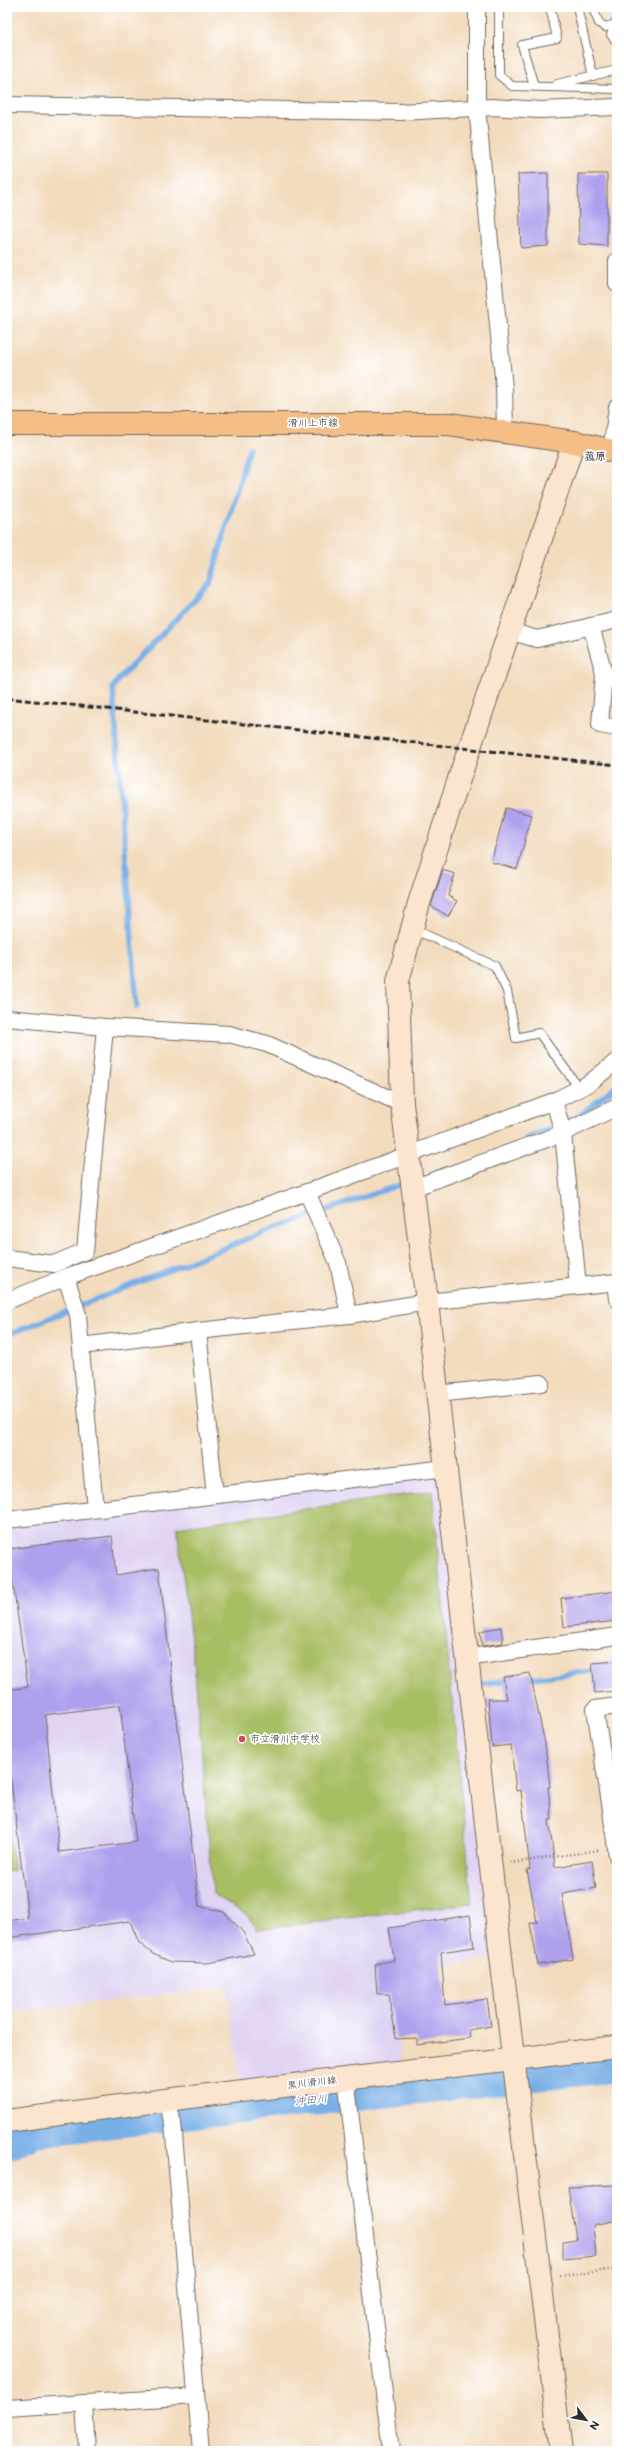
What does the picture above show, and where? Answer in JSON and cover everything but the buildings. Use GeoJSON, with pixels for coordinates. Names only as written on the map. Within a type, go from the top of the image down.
{"type":"FeatureCollection","features":[{"type":"Feature","properties":{"kind":"main road","name":"滑川上市線"},"geometry":{"type":"LineString","coordinates":[[7,424],[450,424],[574,442],[614,451]]}},
{"type":"Feature","properties":{"kind":"street"},"geometry":{"type":"LineString","coordinates":[[477,7],[478,108],[504,388],[505,431]]}},
{"type":"Feature","properties":{"kind":"street"},"geometry":{"type":"LineString","coordinates":[[7,105],[400,112],[478,108],[540,110],[617,107]]}},
{"type":"Feature","properties":{"kind":"street"},"geometry":{"type":"LineString","coordinates":[[617,261],[617,284]]}},
{"type":"Feature","properties":{"kind":"street"},"geometry":{"type":"LineString","coordinates":[[614,451],[617,407]]}},
{"type":"Feature","properties":{"kind":"street"},"geometry":{"type":"LineString","coordinates":[[561,2451],[490,1866],[427,1302],[402,1104],[398,981],[460,776],[574,442]]}},
{"type":"Feature","properties":{"kind":"street"},"geometry":{"type":"LineString","coordinates":[[509,632],[537,639],[617,620]]}},
{"type":"Feature","properties":{"kind":"street"},"geometry":{"type":"LineString","coordinates":[[591,626],[604,673],[600,725],[617,728]]}},
{"type":"Feature","properties":{"kind":"street"},"geometry":{"type":"LineString","coordinates":[[7,1018],[106,1027],[230,1034],[267,1044],[402,1104]]}},
{"type":"Feature","properties":{"kind":"street"},"geometry":{"type":"LineString","coordinates":[[7,1258],[54,1264],[85,1251],[106,1027]]}},
{"type":"Feature","properties":{"kind":"street"},"geometry":{"type":"LineString","coordinates":[[7,1301],[66,1277],[409,1156],[554,1101],[588,1084],[617,1061]]}},
{"type":"Feature","properties":{"kind":"street"},"geometry":{"type":"LineString","coordinates":[[554,1101],[563,1133],[578,1286]]}},
{"type":"Feature","properties":{"kind":"street"},"geometry":{"type":"LineString","coordinates":[[413,1188],[563,1133],[617,1108]]}},
{"type":"Feature","properties":{"kind":"street"},"geometry":{"type":"LineString","coordinates":[[307,1192],[338,1263],[349,1315]]}},
{"type":"Feature","properties":{"kind":"street"},"geometry":{"type":"LineString","coordinates":[[66,1277],[78,1315],[95,1509]]}},
{"type":"Feature","properties":{"kind":"street"},"geometry":{"type":"LineString","coordinates":[[81,1346],[198,1331],[349,1315],[427,1302],[616,1282],[617,1299]]}},
{"type":"Feature","properties":{"kind":"street"},"geometry":{"type":"LineString","coordinates":[[198,1331],[215,1495]]}},
{"type":"Feature","properties":{"kind":"street"},"geometry":{"type":"LineString","coordinates":[[437,1394],[541,1383]]}},
{"type":"Feature","properties":{"kind":"street"},"geometry":{"type":"LineString","coordinates":[[7,1520],[446,1468]]}},
{"type":"Feature","properties":{"kind":"street"},"geometry":{"type":"LineString","coordinates":[[466,1658],[617,1636]]}},
{"type":"Feature","properties":{"kind":"street"},"geometry":{"type":"LineString","coordinates":[[616,1852],[613,1802],[595,1709],[617,1706]]}},
{"type":"Feature","properties":{"kind":"street","name":"黒川滑川線"},"geometry":{"type":"LineString","coordinates":[[7,2121],[346,2078],[617,2047]]}},
{"type":"Feature","properties":{"kind":"street"},"geometry":{"type":"LineString","coordinates":[[346,2078],[391,2451]]}},
{"type":"Feature","properties":{"kind":"street"},"geometry":{"type":"LineString","coordinates":[[165,2100],[173,2123],[201,2451]]}},
{"type":"Feature","properties":{"kind":"street"},"geometry":{"type":"LineString","coordinates":[[7,2408],[196,2396]]}},
{"type":"Feature","properties":{"kind":"street"},"geometry":{"type":"LineString","coordinates":[[84,2403],[87,2451]]}},
{"type":"Feature","properties":{"kind":"lane"},"geometry":{"type":"LineString","coordinates":[[499,7],[499,75],[512,86],[617,89]]}},
{"type":"Feature","properties":{"kind":"lane"},"geometry":{"type":"LineString","coordinates":[[534,86],[522,45],[557,38],[550,7]]}},
{"type":"Feature","properties":{"kind":"lane"},"geometry":{"type":"LineString","coordinates":[[577,7],[593,76]]}},
{"type":"Feature","properties":{"kind":"lane"},"geometry":{"type":"LineString","coordinates":[[596,7],[594,11],[599,23],[605,27],[616,22]]}},
{"type":"Feature","properties":{"kind":"lane"},"geometry":{"type":"LineString","coordinates":[[616,22],[611,35],[617,42]]}},
{"type":"Feature","properties":{"kind":"lane"},"geometry":{"type":"LineString","coordinates":[[546,87],[617,70]]}},
{"type":"Feature","properties":{"kind":"lane"},"geometry":{"type":"LineString","coordinates":[[413,928],[495,966],[507,991],[516,1038],[539,1033],[579,1088]]}},
{"type":"Feature","properties":{"kind":"path"},"geometry":{"type":"LineString","coordinates":[[490,1866],[616,1852]]}},
{"type":"Feature","properties":{"kind":"path"},"geometry":{"type":"LineString","coordinates":[[540,2279],[617,2269]]}},
{"type":"Feature","properties":{"kind":"shaded area","name":"市立滑川中学校"},"geometry":{"type":"Polygon","coordinates":[[[446,1468],[501,1957],[392,1971],[401,2071],[241,2092],[227,1987],[7,2013],[7,1520],[446,1468]]]}},
{"type":"Feature","properties":{"kind":"green space"},"geometry":{"type":"Polygon","coordinates":[[[432,1491],[472,1903],[257,1929],[247,1915],[213,1894],[195,1671],[177,1527],[432,1491]]]}},
{"type":"Feature","properties":{"kind":"green space"},"geometry":{"type":"Polygon","coordinates":[[[7,1815],[14,1871],[7,1872],[7,1815]]]}},
{"type":"Feature","properties":{"kind":"waterway"},"geometry":{"type":"LineString","coordinates":[[137,1007],[113,688],[118,680],[210,584],[249,448]]}},
{"type":"Feature","properties":{"kind":"waterway"},"geometry":{"type":"LineString","coordinates":[[527,1138],[578,1117],[617,1085]]}},
{"type":"Feature","properties":{"kind":"waterway"},"geometry":{"type":"LineString","coordinates":[[7,1335],[272,1229],[408,1182]]}},
{"type":"Feature","properties":{"kind":"waterway"},"geometry":{"type":"LineString","coordinates":[[523,1679],[600,1670]]}},
{"type":"Feature","properties":{"kind":"waterway"},"geometry":{"type":"LineString","coordinates":[[480,1684],[511,1680]]}},
{"type":"Feature","properties":{"kind":"waterway","name":"沖田川"},"geometry":{"type":"LineString","coordinates":[[7,2144],[34,2131],[617,2066]]}},
{"type":"Feature","properties":{"kind":"railway"},"geometry":{"type":"LineString","coordinates":[[7,698],[617,765]]}},
{"type":"Feature","properties":{"kind":"place","name":"市立滑川中学校"},"geometry":{"type":"Point","coordinates":[242,1739]}},
{"type":"Feature","properties":{"kind":"district","name":"菰原"},"geometry":{"type":"Point","coordinates":[595,456]}}]}
